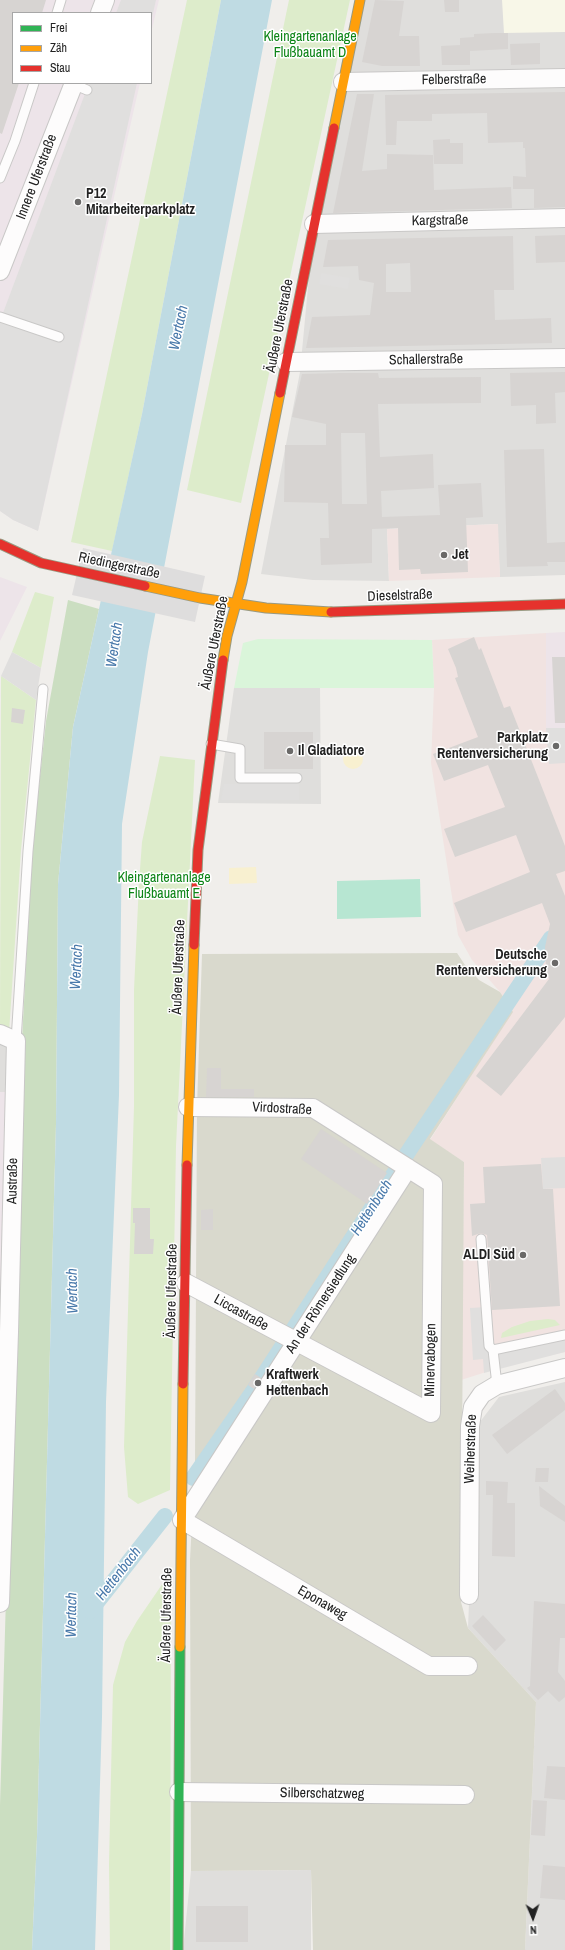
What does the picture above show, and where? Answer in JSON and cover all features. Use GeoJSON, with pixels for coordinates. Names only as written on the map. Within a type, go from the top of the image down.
{"type":"FeatureCollection","features":[{"type":"Feature","properties":{"kind":"street"},"geometry":{"type":"LineString","coordinates":[[100,12],[105,0]]}},
{"type":"Feature","properties":{"kind":"street","name":"Äußere Uferstraße"},"geometry":{"type":"LineString","coordinates":[[178,1950],[188,1107],[198,850],[211,744],[227,636],[242,582],[360,0]]}},
{"type":"Feature","properties":{"kind":"street","name":"Felberstraße"},"geometry":{"type":"LineString","coordinates":[[343,82],[565,78]]}},
{"type":"Feature","properties":{"kind":"street","name":"Innere Uferstraße"},"geometry":{"type":"LineString","coordinates":[[0,271],[78,86]]}},
{"type":"Feature","properties":{"kind":"street","name":"Kargstraße"},"geometry":{"type":"LineString","coordinates":[[314,224],[565,218]]}},
{"type":"Feature","properties":{"kind":"street","name":"Schallerstraße"},"geometry":{"type":"LineString","coordinates":[[286,362],[565,358]]}},
{"type":"Feature","properties":{"kind":"street","name":"Riedingerstraße"},"geometry":{"type":"LineString","coordinates":[[0,544],[41,563],[200,598],[236,604]]}},
{"type":"Feature","properties":{"kind":"street","name":"Dieselstraße"},"geometry":{"type":"LineString","coordinates":[[236,604],[276,609],[329,612],[565,604]]}},
{"type":"Feature","properties":{"kind":"street","name":"Austraße"},"geometry":{"type":"LineString","coordinates":[[0,1603],[9,1332],[8,1037]]}},
{"type":"Feature","properties":{"kind":"street","name":"Virdostraße"},"geometry":{"type":"LineString","coordinates":[[188,1107],[313,1108],[408,1168]]}},
{"type":"Feature","properties":{"kind":"street","name":"An der Römersiedlung"},"geometry":{"type":"LineString","coordinates":[[182,1520],[408,1168]]}},
{"type":"Feature","properties":{"kind":"street","name":"Minervabogen"},"geometry":{"type":"LineString","coordinates":[[296,1343],[430,1413],[432,1184],[408,1168]]}},
{"type":"Feature","properties":{"kind":"street","name":"Liccastraße"},"geometry":{"type":"LineString","coordinates":[[186,1283],[296,1343]]}},
{"type":"Feature","properties":{"kind":"street","name":"Weiherstraße"},"geometry":{"type":"LineString","coordinates":[[469,1595],[471,1415],[477,1400],[487,1390],[497,1385],[565,1368]]}},
{"type":"Feature","properties":{"kind":"street","name":"Eponaweg"},"geometry":{"type":"LineString","coordinates":[[182,1520],[430,1666],[468,1666]]}},
{"type":"Feature","properties":{"kind":"street","name":"Silberschatzweg"},"geometry":{"type":"LineString","coordinates":[[179,1792],[465,1796]]}},
{"type":"Feature","properties":{"kind":"lane"},"geometry":{"type":"LineString","coordinates":[[57,12],[61,0]]}},
{"type":"Feature","properties":{"kind":"lane"},"geometry":{"type":"LineString","coordinates":[[0,178],[15,141],[34,84]]}},
{"type":"Feature","properties":{"kind":"lane"},"geometry":{"type":"LineString","coordinates":[[0,317],[59,338]]}},
{"type":"Feature","properties":{"kind":"lane"},"geometry":{"type":"LineString","coordinates":[[8,1037],[28,851],[43,688]]}},
{"type":"Feature","properties":{"kind":"lane"},"geometry":{"type":"LineString","coordinates":[[211,744],[240,749],[240,778],[297,778]]}},
{"type":"Feature","properties":{"kind":"lane"},"geometry":{"type":"LineString","coordinates":[[188,1107],[207,1107],[213,1111],[239,1111]]}},
{"type":"Feature","properties":{"kind":"lane"},"geometry":{"type":"LineString","coordinates":[[481,1240],[489,1346],[493,1350],[497,1385]]}},
{"type":"Feature","properties":{"kind":"lane"},"geometry":{"type":"LineString","coordinates":[[493,1350],[565,1335]]}},
{"type":"Feature","properties":{"kind":"shaded area","name":"P12 Mitarbeiterparkplatz"},"geometry":{"type":"Polygon","coordinates":[[[0,0],[159,0],[152,29],[152,12],[12,12],[12,84],[140,84],[38,531],[13,520],[0,511],[0,0]]]}},
{"type":"Feature","properties":{"kind":"shaded area"},"geometry":{"type":"Polygon","coordinates":[[[121,0],[156,0],[152,18],[152,12],[116,12],[121,0]]]}},
{"type":"Feature","properties":{"kind":"shaded area"},"geometry":{"type":"Polygon","coordinates":[[[360,0],[565,0],[565,575],[500,577],[497,524],[387,529],[389,581],[313,580],[261,574],[300,372],[314,224],[360,0]]]}},
{"type":"Feature","properties":{"kind":"shaded area"},"geometry":{"type":"Polygon","coordinates":[[[502,0],[565,0],[565,32],[504,33],[502,0]]]}},
{"type":"Feature","properties":{"kind":"shaded area","name":"P12 Mitarbeiterparkplatz"},"geometry":{"type":"Polygon","coordinates":[[[89,84],[137,84],[38,531],[13,520],[0,511],[0,321],[89,84]]]}},
{"type":"Feature","properties":{"kind":"shaded area"},"geometry":{"type":"Polygon","coordinates":[[[321,273],[350,278],[348,289],[319,284],[321,273]]]}},
{"type":"Feature","properties":{"kind":"shaded area"},"geometry":{"type":"Polygon","coordinates":[[[498,524],[500,577],[389,581],[387,529],[498,524]]]}},
{"type":"Feature","properties":{"kind":"shaded area"},"geometry":{"type":"Polygon","coordinates":[[[0,577],[27,587],[0,641],[0,577]]]}},
{"type":"Feature","properties":{"kind":"shaded area"},"geometry":{"type":"Polygon","coordinates":[[[565,632],[565,728],[546,728],[546,633],[565,632]]]}},
{"type":"Feature","properties":{"kind":"shaded area","name":"Deutsche Rentenversicherung"},"geometry":{"type":"Polygon","coordinates":[[[546,633],[546,728],[565,728],[565,1352],[508,1365],[461,1380],[464,1162],[430,1140],[512,1012],[500,992],[472,960],[458,935],[431,763],[434,688],[432,640],[546,633]]]}},
{"type":"Feature","properties":{"kind":"shaded area"},"geometry":{"type":"Polygon","coordinates":[[[12,652],[41,668],[36,700],[1,676],[12,652]]]}},
{"type":"Feature","properties":{"kind":"shaded area"},"geometry":{"type":"Polygon","coordinates":[[[320,687],[321,804],[218,803],[234,688],[320,687]]]}},
{"type":"Feature","properties":{"kind":"shaded area","name":"Parkplatz Rentenversicherung"},"geometry":{"type":"Polygon","coordinates":[[[546,728],[565,728],[565,763],[549,764],[546,728]]]}},
{"type":"Feature","properties":{"kind":"shaded area"},"geometry":{"type":"Polygon","coordinates":[[[224,784],[299,784],[299,800],[221,800],[224,784]]]}},
{"type":"Feature","properties":{"kind":"shaded area"},"geometry":{"type":"Polygon","coordinates":[[[457,953],[465,965],[479,980],[500,992],[513,1012],[430,1139],[464,1162],[461,1602],[468,1628],[536,1702],[525,1950],[313,1950],[311,1870],[191,1871],[190,1560],[195,1463],[197,1107],[202,954],[457,953]]]}},
{"type":"Feature","properties":{"kind":"shaded area"},"geometry":{"type":"Polygon","coordinates":[[[0,1040],[9,1044],[9,1092],[0,1092],[0,1040]]]}},
{"type":"Feature","properties":{"kind":"shaded area"},"geometry":{"type":"Polygon","coordinates":[[[0,1092],[8,1092],[0,1398],[0,1092]]]}},
{"type":"Feature","properties":{"kind":"shaded area"},"geometry":{"type":"Polygon","coordinates":[[[565,1157],[565,1188],[543,1189],[541,1158],[565,1157]]]}},
{"type":"Feature","properties":{"kind":"shaded area"},"geometry":{"type":"Polygon","coordinates":[[[486,1307],[489,1346],[565,1335],[565,1352],[484,1373],[483,1359],[473,1360],[470,1308],[486,1307]]]}},
{"type":"Feature","properties":{"kind":"shaded area"},"geometry":{"type":"Polygon","coordinates":[[[565,1382],[565,1950],[525,1950],[536,1702],[468,1628],[476,1427],[499,1397],[565,1382]]]}},
{"type":"Feature","properties":{"kind":"shaded area"},"geometry":{"type":"Polygon","coordinates":[[[311,1870],[311,1950],[183,1950],[191,1871],[311,1870]]]}},
{"type":"Feature","properties":{"kind":"green space"},"geometry":{"type":"Polygon","coordinates":[[[187,0],[221,0],[142,414],[112,551],[71,542],[187,0]]]}},
{"type":"Feature","properties":{"kind":"green space","name":"Kleingartenanlage Flußbauamt D"},"geometry":{"type":"Polygon","coordinates":[[[289,0],[350,0],[241,503],[187,490],[289,0]]]}},
{"type":"Feature","properties":{"kind":"green space"},"geometry":{"type":"Polygon","coordinates":[[[35,592],[54,597],[41,668],[12,652],[35,592]]]}},
{"type":"Feature","properties":{"kind":"green space"},"geometry":{"type":"Polygon","coordinates":[[[68,600],[99,609],[73,727],[58,884],[56,1124],[37,1837],[32,1950],[0,1950],[0,1805],[22,1040],[32,851],[46,721],[68,600]]]}},
{"type":"Feature","properties":{"kind":"green space"},"geometry":{"type":"Polygon","coordinates":[[[258,639],[432,640],[434,688],[234,688],[243,643],[258,639]]]}},
{"type":"Feature","properties":{"kind":"green space"},"geometry":{"type":"Polygon","coordinates":[[[1,676],[36,700],[21,850],[9,1033],[0,1028],[1,676]]]}},
{"type":"Feature","properties":{"kind":"green space","name":"Kleingartenanlage Flußbauamt E"},"geometry":{"type":"Polygon","coordinates":[[[160,756],[195,760],[176,1146],[170,1490],[138,1504],[128,1497],[124,1447],[134,1106],[134,990],[142,842],[160,756]]]}},
{"type":"Feature","properties":{"kind":"green space"},"geometry":{"type":"Polygon","coordinates":[[[420,879],[421,917],[337,919],[337,881],[420,879]]]}},
{"type":"Feature","properties":{"kind":"green space"},"geometry":{"type":"Polygon","coordinates":[[[548,1319],[555,1320],[560,1325],[501,1338],[502,1333],[512,1327],[530,1321],[548,1319]]]}},
{"type":"Feature","properties":{"kind":"green space"},"geometry":{"type":"Polygon","coordinates":[[[163,1583],[171,1588],[170,1950],[110,1950],[109,1864],[113,1685],[125,1642],[137,1621],[163,1583]]]}},
{"type":"Feature","properties":{"kind":"sand"},"geometry":{"type":"Polygon","coordinates":[[[353,749],[360,752],[363,759],[360,766],[353,769],[346,766],[343,759],[346,752],[353,749]]]}},
{"type":"Feature","properties":{"kind":"sand"},"geometry":{"type":"Polygon","coordinates":[[[256,867],[257,883],[229,884],[229,868],[256,867]]]}},
{"type":"Feature","properties":{"kind":"water","name":"Wertach"},"geometry":{"type":"Polygon","coordinates":[[[221,0],[272,0],[148,652],[122,824],[119,1095],[106,1402],[102,1717],[95,1950],[32,1950],[37,1837],[56,1124],[58,884],[73,727],[142,414],[221,0]]]}},
{"type":"Feature","properties":{"kind":"pier"},"geometry":{"type":"Polygon","coordinates":[[[83,548],[205,576],[195,622],[72,595],[83,548]]]}},
{"type":"Feature","properties":{"kind":"building"},"geometry":{"type":"Polygon","coordinates":[[[0,0],[46,0],[42,12],[12,12],[12,84],[19,84],[2,134],[0,133],[0,0]]]}},
{"type":"Feature","properties":{"kind":"building"},"geometry":{"type":"Polygon","coordinates":[[[375,0],[404,1],[399,36],[419,36],[420,66],[382,66],[362,62],[375,0]]]}},
{"type":"Feature","properties":{"kind":"building"},"geometry":{"type":"Polygon","coordinates":[[[444,0],[459,0],[459,12],[445,12],[444,0]]]}},
{"type":"Feature","properties":{"kind":"building"},"geometry":{"type":"Polygon","coordinates":[[[508,33],[508,49],[470,51],[470,65],[442,65],[441,46],[460,45],[460,38],[474,37],[474,34],[508,33]]]}},
{"type":"Feature","properties":{"kind":"building"},"geometry":{"type":"Polygon","coordinates":[[[540,43],[540,64],[511,65],[510,44],[540,43]]]}},
{"type":"Feature","properties":{"kind":"building"},"geometry":{"type":"Polygon","coordinates":[[[565,92],[565,207],[534,208],[534,189],[513,189],[513,176],[526,177],[525,148],[523,148],[523,142],[488,143],[487,113],[432,114],[432,121],[397,121],[396,145],[386,145],[385,95],[565,92]]]}},
{"type":"Feature","properties":{"kind":"building"},"geometry":{"type":"Polygon","coordinates":[[[357,94],[374,94],[362,171],[387,169],[387,154],[433,155],[434,190],[511,187],[512,208],[333,213],[357,94]]]}},
{"type":"Feature","properties":{"kind":"building"},"geometry":{"type":"Polygon","coordinates":[[[450,139],[450,143],[463,143],[463,164],[434,164],[433,140],[450,139]]]}},
{"type":"Feature","properties":{"kind":"building"},"geometry":{"type":"Polygon","coordinates":[[[565,235],[565,262],[536,263],[535,236],[565,235]]]}},
{"type":"Feature","properties":{"kind":"building"},"geometry":{"type":"Polygon","coordinates":[[[513,236],[514,290],[494,290],[495,320],[551,318],[552,343],[306,348],[312,317],[370,315],[374,283],[359,280],[358,266],[323,267],[328,240],[513,236]],[[410,263],[386,264],[386,292],[411,292],[410,263]]]}},
{"type":"Feature","properties":{"kind":"building"},"geometry":{"type":"Polygon","coordinates":[[[565,372],[565,392],[555,393],[556,423],[536,424],[536,405],[511,406],[510,373],[565,372]]]}},
{"type":"Feature","properties":{"kind":"building"},"geometry":{"type":"Polygon","coordinates":[[[378,373],[379,378],[481,377],[481,403],[378,404],[380,457],[433,454],[434,488],[381,491],[382,517],[440,515],[438,485],[481,483],[483,517],[466,518],[468,572],[421,574],[420,569],[399,570],[398,528],[372,529],[372,563],[321,565],[320,538],[329,538],[328,503],[284,502],[285,445],[326,445],[326,424],[292,417],[302,374],[378,373]],[[341,433],[342,504],[367,504],[365,433],[341,433]]]}},
{"type":"Feature","properties":{"kind":"building"},"geometry":{"type":"Polygon","coordinates":[[[544,449],[547,543],[565,542],[565,562],[547,562],[548,566],[507,567],[504,450],[544,449]]]}},
{"type":"Feature","properties":{"kind":"building"},"geometry":{"type":"Polygon","coordinates":[[[474,637],[479,650],[481,648],[504,708],[510,706],[565,846],[565,871],[556,874],[565,896],[565,1017],[501,1096],[476,1076],[549,979],[546,968],[545,947],[550,924],[542,903],[466,932],[454,903],[530,872],[516,835],[455,857],[444,829],[505,807],[488,765],[444,781],[433,754],[478,737],[455,678],[458,677],[456,668],[448,649],[474,637]]]}},
{"type":"Feature","properties":{"kind":"building"},"geometry":{"type":"Polygon","coordinates":[[[552,657],[565,657],[565,723],[555,723],[552,657]]]}},
{"type":"Feature","properties":{"kind":"building"},"geometry":{"type":"Polygon","coordinates":[[[12,708],[25,710],[23,724],[11,722],[12,708]]]}},
{"type":"Feature","properties":{"kind":"building","name":"Il Gladiatore"},"geometry":{"type":"Polygon","coordinates":[[[264,732],[313,732],[313,769],[264,769],[264,732]]]}},
{"type":"Feature","properties":{"kind":"building"},"geometry":{"type":"Polygon","coordinates":[[[207,1068],[221,1068],[221,1089],[254,1089],[254,1097],[206,1097],[207,1068]]]}},
{"type":"Feature","properties":{"kind":"building"},"geometry":{"type":"Polygon","coordinates":[[[321,1129],[387,1173],[367,1204],[301,1159],[321,1129]]]}},
{"type":"Feature","properties":{"kind":"building","name":"ALDI Süd"},"geometry":{"type":"Polygon","coordinates":[[[541,1164],[543,1189],[553,1189],[560,1306],[492,1310],[487,1235],[481,1233],[472,1236],[470,1204],[485,1203],[483,1167],[541,1164]]]}},
{"type":"Feature","properties":{"kind":"building"},"geometry":{"type":"Polygon","coordinates":[[[133,1208],[150,1208],[150,1239],[154,1239],[153,1254],[134,1254],[135,1223],[133,1223],[133,1208]]]}},
{"type":"Feature","properties":{"kind":"building"},"geometry":{"type":"Polygon","coordinates":[[[213,1209],[213,1230],[201,1230],[201,1210],[213,1209]]]}},
{"type":"Feature","properties":{"kind":"building"},"geometry":{"type":"Polygon","coordinates":[[[255,1374],[261,1378],[254,1389],[248,1385],[255,1374]]]}},
{"type":"Feature","properties":{"kind":"building"},"geometry":{"type":"Polygon","coordinates":[[[555,1389],[565,1403],[565,1410],[507,1454],[492,1435],[555,1389]]]}},
{"type":"Feature","properties":{"kind":"building"},"geometry":{"type":"Polygon","coordinates":[[[536,1468],[549,1468],[548,1482],[535,1482],[536,1468]]]}},
{"type":"Feature","properties":{"kind":"building"},"geometry":{"type":"Polygon","coordinates":[[[486,1481],[508,1482],[507,1503],[515,1503],[515,1557],[492,1556],[493,1495],[486,1495],[486,1481]]]}},
{"type":"Feature","properties":{"kind":"building"},"geometry":{"type":"Polygon","coordinates":[[[539,1486],[565,1506],[565,1522],[540,1506],[539,1486]]]}},
{"type":"Feature","properties":{"kind":"building"},"geometry":{"type":"Polygon","coordinates":[[[534,1601],[565,1604],[565,1638],[560,1638],[558,1672],[565,1681],[565,1697],[559,1702],[548,1691],[538,1700],[527,1688],[530,1686],[534,1601]]]}},
{"type":"Feature","properties":{"kind":"building"},"geometry":{"type":"Polygon","coordinates":[[[483,1615],[506,1640],[495,1651],[472,1626],[483,1615]]]}},
{"type":"Feature","properties":{"kind":"building"},"geometry":{"type":"Polygon","coordinates":[[[547,1766],[565,1767],[565,1800],[544,1798],[547,1766]]]}},
{"type":"Feature","properties":{"kind":"building"},"geometry":{"type":"Polygon","coordinates":[[[533,1800],[547,1801],[545,1836],[531,1835],[533,1800]]]}},
{"type":"Feature","properties":{"kind":"building"},"geometry":{"type":"Polygon","coordinates":[[[543,1865],[565,1867],[565,1900],[540,1898],[543,1865]]]}},
{"type":"Feature","properties":{"kind":"building"},"geometry":{"type":"Polygon","coordinates":[[[196,1906],[248,1906],[248,1942],[196,1942],[196,1906]]]}},
{"type":"Feature","properties":{"kind":"waterway","name":"Hettenbach"},"geometry":{"type":"LineString","coordinates":[[193,1478],[254,1390],[410,1149],[551,938]]}},
{"type":"Feature","properties":{"kind":"waterway","name":"Hettenbach"},"geometry":{"type":"LineString","coordinates":[[90,1611],[165,1516]]}},
{"type":"Feature","properties":{"kind":"traffic: fast"},"geometry":{"type":"LineString","coordinates":[[178,1950],[180,1647]]}},
{"type":"Feature","properties":{"kind":"traffic: slow"},"geometry":{"type":"LineString","coordinates":[[334,128],[360,0]]}},
{"type":"Feature","properties":{"kind":"traffic: slow"},"geometry":{"type":"LineString","coordinates":[[223,660],[227,636],[242,582],[280,393]]}},
{"type":"Feature","properties":{"kind":"traffic: slow"},"geometry":{"type":"LineString","coordinates":[[145,586],[200,598],[266,608],[331,612]]}},
{"type":"Feature","properties":{"kind":"traffic: slow"},"geometry":{"type":"LineString","coordinates":[[187,1165],[194,945]]}},
{"type":"Feature","properties":{"kind":"traffic: slow"},"geometry":{"type":"LineString","coordinates":[[180,1647],[183,1384]]}},
{"type":"Feature","properties":{"kind":"traffic: jam"},"geometry":{"type":"LineString","coordinates":[[280,393],[334,128]]}},
{"type":"Feature","properties":{"kind":"traffic: jam"},"geometry":{"type":"LineString","coordinates":[[0,544],[41,563],[145,586]]}},
{"type":"Feature","properties":{"kind":"traffic: jam"},"geometry":{"type":"LineString","coordinates":[[331,612],[565,604]]}},
{"type":"Feature","properties":{"kind":"traffic: jam"},"geometry":{"type":"LineString","coordinates":[[194,945],[198,850],[223,660]]}},
{"type":"Feature","properties":{"kind":"traffic: jam"},"geometry":{"type":"LineString","coordinates":[[183,1384],[187,1165]]}},
{"type":"Feature","properties":{"kind":"place","name":"P12 Mitarbeiterparkplatz"},"geometry":{"type":"Point","coordinates":[78,202]}},
{"type":"Feature","properties":{"kind":"place","name":"Jet"},"geometry":{"type":"Point","coordinates":[444,555]}},
{"type":"Feature","properties":{"kind":"place","name":"Parkplatz Rentenversicherung"},"geometry":{"type":"Point","coordinates":[556,746]}},
{"type":"Feature","properties":{"kind":"place","name":"Il Gladiatore"},"geometry":{"type":"Point","coordinates":[290,751]}},
{"type":"Feature","properties":{"kind":"place","name":"Deutsche Rentenversicherung"},"geometry":{"type":"Point","coordinates":[555,963]}},
{"type":"Feature","properties":{"kind":"place","name":"ALDI Süd"},"geometry":{"type":"Point","coordinates":[523,1255]}},
{"type":"Feature","properties":{"kind":"place","name":"Kraftwerk Hettenbach"},"geometry":{"type":"Point","coordinates":[258,1383]}}]}
